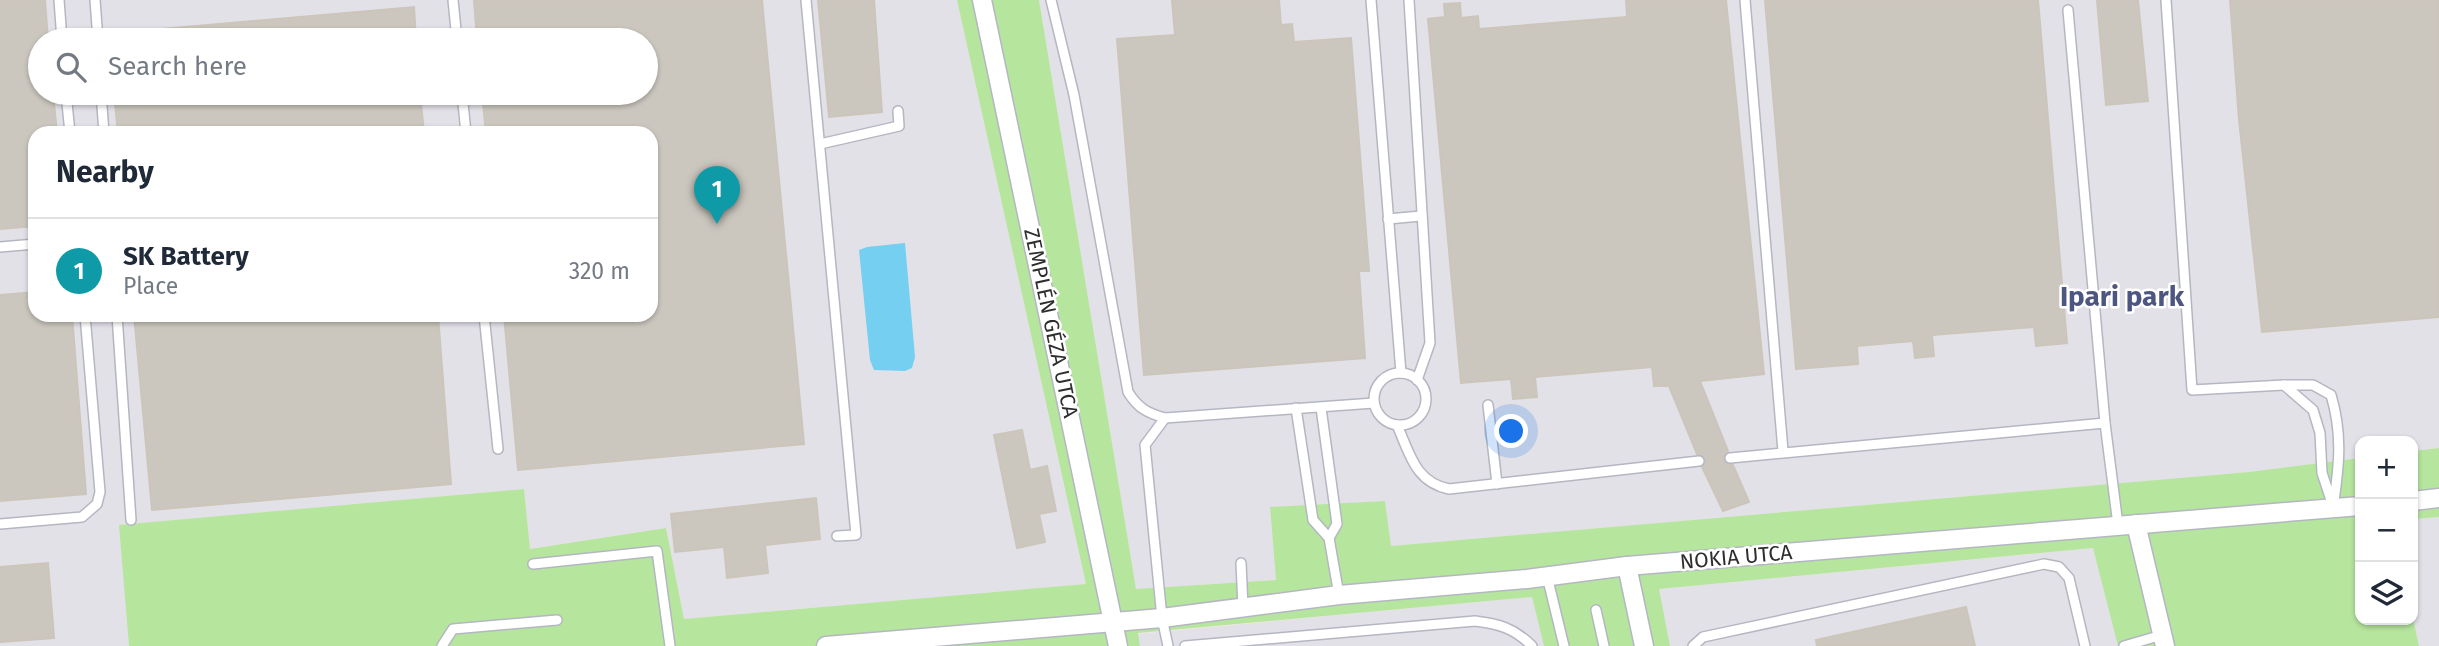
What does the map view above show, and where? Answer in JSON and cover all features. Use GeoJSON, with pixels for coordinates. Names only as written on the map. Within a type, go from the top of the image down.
{"type":"FeatureCollection","features":[{"type":"Feature","properties":{"kind":"street","name":"ZEMPLÉN GÉZA UTCA"},"geometry":{"type":"LineString","coordinates":[[982,0],[1118,646]]}},
{"type":"Feature","properties":{"kind":"street"},"geometry":{"type":"LineString","coordinates":[[2418,500],[2439,498]]}},
{"type":"Feature","properties":{"kind":"street","name":"NOKIA UTCA"},"geometry":{"type":"LineString","coordinates":[[826,646],[1162,618],[1339,595],[1627,566],[2355,506]]}},
{"type":"Feature","properties":{"kind":"street"},"geometry":{"type":"LineString","coordinates":[[2127,524],[2164,640]]}},
{"type":"Feature","properties":{"kind":"street"},"geometry":{"type":"LineString","coordinates":[[1627,566],[1644,646]]}},
{"type":"Feature","properties":{"kind":"lane"},"geometry":{"type":"LineString","coordinates":[[59,0],[61,28]]}},
{"type":"Feature","properties":{"kind":"lane"},"geometry":{"type":"LineString","coordinates":[[95,0],[97,28]]}},
{"type":"Feature","properties":{"kind":"lane"},"geometry":{"type":"LineString","coordinates":[[453,0],[456,28]]}},
{"type":"Feature","properties":{"kind":"lane"},"geometry":{"type":"LineString","coordinates":[[806,0],[856,534],[836,536]]}},
{"type":"Feature","properties":{"kind":"lane"},"geometry":{"type":"LineString","coordinates":[[1051,0],[1074,95],[1128,392],[1139,408],[1165,418],[1374,403]]}},
{"type":"Feature","properties":{"kind":"lane"},"geometry":{"type":"LineString","coordinates":[[1371,0],[1401,373]]}},
{"type":"Feature","properties":{"kind":"lane"},"geometry":{"type":"LineString","coordinates":[[1409,0],[1430,343],[1417,380]]}},
{"type":"Feature","properties":{"kind":"lane"},"geometry":{"type":"LineString","coordinates":[[1745,0],[1783,451]]}},
{"type":"Feature","properties":{"kind":"lane"},"geometry":{"type":"LineString","coordinates":[[2166,0],[2192,390],[2284,384],[2313,385],[2331,395],[2339,421],[2339,469],[2333,508]]}},
{"type":"Feature","properties":{"kind":"lane"},"geometry":{"type":"LineString","coordinates":[[2068,10],[2105,423],[2127,524]]}},
{"type":"Feature","properties":{"kind":"lane"},"geometry":{"type":"LineString","coordinates":[[67,105],[69,126]]}},
{"type":"Feature","properties":{"kind":"lane"},"geometry":{"type":"LineString","coordinates":[[103,105],[104,126]]}},
{"type":"Feature","properties":{"kind":"lane"},"geometry":{"type":"LineString","coordinates":[[464,105],[466,126]]}},
{"type":"Feature","properties":{"kind":"lane"},"geometry":{"type":"LineString","coordinates":[[820,144],[899,126],[898,111]]}},
{"type":"Feature","properties":{"kind":"lane"},"geometry":{"type":"LineString","coordinates":[[1388,219],[1421,216]]}},
{"type":"Feature","properties":{"kind":"lane"},"geometry":{"type":"LineString","coordinates":[[0,247],[28,245]]}},
{"type":"Feature","properties":{"kind":"lane"},"geometry":{"type":"LineString","coordinates":[[0,524],[82,517],[97,504],[100,492],[86,322]]}},
{"type":"Feature","properties":{"kind":"lane"},"geometry":{"type":"LineString","coordinates":[[117,322],[131,520]]}},
{"type":"Feature","properties":{"kind":"lane"},"geometry":{"type":"LineString","coordinates":[[485,322],[498,449]]}},
{"type":"Feature","properties":{"kind":"lane"},"geometry":{"type":"LineString","coordinates":[[1401,373],[1417,380],[1425,394],[1424,410],[1413,422],[1397,425],[1382,418],[1374,403],[1374,394],[1384,379],[1401,373]]}},
{"type":"Feature","properties":{"kind":"lane"},"geometry":{"type":"LineString","coordinates":[[2284,384],[2313,410],[2320,433],[2322,473],[2333,508]]}},
{"type":"Feature","properties":{"kind":"lane"},"geometry":{"type":"LineString","coordinates":[[1488,405],[1497,484]]}},
{"type":"Feature","properties":{"kind":"lane"},"geometry":{"type":"LineString","coordinates":[[1296,408],[1313,520],[1329,538],[1339,595]]}},
{"type":"Feature","properties":{"kind":"lane"},"geometry":{"type":"LineString","coordinates":[[1321,408],[1337,524],[1329,538]]}},
{"type":"Feature","properties":{"kind":"lane"},"geometry":{"type":"LineString","coordinates":[[1165,418],[1145,445],[1162,618],[1168,646]]}},
{"type":"Feature","properties":{"kind":"lane"},"geometry":{"type":"LineString","coordinates":[[1731,457],[2105,423]]}},
{"type":"Feature","properties":{"kind":"lane"},"geometry":{"type":"LineString","coordinates":[[1397,425],[1419,473],[1437,487],[1449,489],[1699,461]]}},
{"type":"Feature","properties":{"kind":"lane"},"geometry":{"type":"LineString","coordinates":[[533,564],[657,551],[670,646]]}},
{"type":"Feature","properties":{"kind":"lane"},"geometry":{"type":"LineString","coordinates":[[1241,563],[1244,607]]}},
{"type":"Feature","properties":{"kind":"lane"},"geometry":{"type":"LineString","coordinates":[[1693,646],[1703,637],[2044,565],[2059,567],[2070,578],[2084,646]]}},
{"type":"Feature","properties":{"kind":"lane"},"geometry":{"type":"LineString","coordinates":[[1547,576],[1563,646]]}},
{"type":"Feature","properties":{"kind":"lane"},"geometry":{"type":"LineString","coordinates":[[1596,610],[1604,646]]}},
{"type":"Feature","properties":{"kind":"lane"},"geometry":{"type":"LineString","coordinates":[[442,646],[447,634],[453,629],[557,620]]}},
{"type":"Feature","properties":{"kind":"lane"},"geometry":{"type":"LineString","coordinates":[[1185,646],[1475,621],[1502,624],[1520,634],[1532,646]]}},
{"type":"Feature","properties":{"kind":"lane"},"geometry":{"type":"LineString","coordinates":[[2124,646],[2164,640]]}},
{"type":"Feature","properties":{"kind":"shaded area"},"geometry":{"type":"Polygon","coordinates":[[[0,0],[957,0],[1086,584],[684,619],[666,528],[530,549],[524,489],[120,525],[129,646],[0,646],[0,0]]]}},
{"type":"Feature","properties":{"kind":"shaded area"},"geometry":{"type":"Polygon","coordinates":[[[1039,0],[2439,0],[2439,448],[2418,450],[2418,436],[2355,436],[2355,459],[2249,472],[1391,546],[1385,501],[1270,508],[1276,580],[1136,589],[1039,0]]]}},
{"type":"Feature","properties":{"kind":"shaded area"},"geometry":{"type":"Polygon","coordinates":[[[2439,517],[2439,646],[2419,646],[2414,625],[2418,625],[2418,519],[2439,517]]]}},
{"type":"Feature","properties":{"kind":"shaded area"},"geometry":{"type":"Polygon","coordinates":[[[2094,548],[2118,646],[1670,646],[1658,589],[2094,548]]]}},
{"type":"Feature","properties":{"kind":"shaded area"},"geometry":{"type":"Polygon","coordinates":[[[1532,597],[1544,646],[1140,646],[1138,634],[1532,597]]]}},
{"type":"Feature","properties":{"kind":"green space"},"geometry":{"type":"Polygon","coordinates":[[[957,0],[1039,0],[1136,589],[1276,580],[1270,507],[1385,501],[1391,546],[2249,472],[2355,459],[2355,625],[2414,625],[2419,646],[2118,646],[2093,548],[1659,589],[1670,646],[1544,646],[1532,597],[1138,633],[1140,646],[129,646],[119,525],[524,489],[530,549],[666,528],[684,619],[1086,584],[957,0]]]}},
{"type":"Feature","properties":{"kind":"green space"},"geometry":{"type":"Polygon","coordinates":[[[2439,448],[2439,517],[2418,519],[2418,450],[2439,448]]]}},
{"type":"Feature","properties":{"kind":"water"},"geometry":{"type":"Polygon","coordinates":[[[905,243],[915,357],[912,368],[905,371],[874,370],[870,360],[859,250],[905,243]]]}},
{"type":"Feature","properties":{"kind":"building"},"geometry":{"type":"Polygon","coordinates":[[[0,0],[45,0],[47,28],[28,28],[28,105],[54,105],[56,126],[28,126],[28,227],[0,229],[0,0]]]}},
{"type":"Feature","properties":{"kind":"building"},"geometry":{"type":"Polygon","coordinates":[[[474,0],[762,0],[804,444],[518,470],[505,322],[658,322],[658,126],[485,126],[483,105],[658,105],[658,28],[476,28],[474,0]]]}},
{"type":"Feature","properties":{"kind":"building"},"geometry":{"type":"Polygon","coordinates":[[[818,0],[874,0],[882,112],[829,117],[818,0]]]}},
{"type":"Feature","properties":{"kind":"building"},"geometry":{"type":"Polygon","coordinates":[[[1172,0],[1279,0],[1281,25],[1292,24],[1294,42],[1351,38],[1369,271],[1359,271],[1365,358],[1144,375],[1117,39],[1175,35],[1172,0]]]}},
{"type":"Feature","properties":{"kind":"building"},"geometry":{"type":"Polygon","coordinates":[[[1626,0],[1726,0],[1764,374],[1700,381],[1728,451],[1723,456],[1724,461],[1733,465],[1749,502],[1723,511],[1702,467],[1706,463],[1705,457],[1697,454],[1669,386],[1654,386],[1652,367],[1535,377],[1537,397],[1513,399],[1511,379],[1461,383],[1428,19],[1445,17],[1444,4],[1460,3],[1461,18],[1478,16],[1479,29],[1627,17],[1626,0]]]}},
{"type":"Feature","properties":{"kind":"building"},"geometry":{"type":"Polygon","coordinates":[[[1765,0],[2038,0],[2067,343],[2036,346],[2034,327],[1932,335],[1934,356],[1915,358],[1913,341],[1857,346],[1858,364],[1796,369],[1765,0]]]}},
{"type":"Feature","properties":{"kind":"building"},"geometry":{"type":"Polygon","coordinates":[[[2097,0],[2138,0],[2148,101],[2106,105],[2097,0]]]}},
{"type":"Feature","properties":{"kind":"building"},"geometry":{"type":"Polygon","coordinates":[[[2230,0],[2439,0],[2439,317],[2262,332],[2239,120],[2230,0]]]}},
{"type":"Feature","properties":{"kind":"building"},"geometry":{"type":"Polygon","coordinates":[[[414,7],[415,28],[174,28],[414,7]]]}},
{"type":"Feature","properties":{"kind":"building"},"geometry":{"type":"Polygon","coordinates":[[[115,105],[421,105],[423,126],[117,126],[115,105]]]}},
{"type":"Feature","properties":{"kind":"building"},"geometry":{"type":"Polygon","coordinates":[[[28,293],[28,322],[73,322],[86,494],[0,501],[0,295],[28,293]]]}},
{"type":"Feature","properties":{"kind":"building"},"geometry":{"type":"Polygon","coordinates":[[[135,322],[439,322],[451,484],[152,510],[135,322]]]}},
{"type":"Feature","properties":{"kind":"building"},"geometry":{"type":"Polygon","coordinates":[[[1022,430],[1030,470],[1047,466],[1056,511],[1039,514],[1045,542],[1017,548],[994,435],[1022,430]]]}},
{"type":"Feature","properties":{"kind":"building"},"geometry":{"type":"Polygon","coordinates":[[[816,498],[820,539],[765,545],[768,573],[727,578],[724,547],[675,552],[671,514],[816,498]]]}},
{"type":"Feature","properties":{"kind":"building"},"geometry":{"type":"Polygon","coordinates":[[[48,563],[54,638],[0,642],[0,567],[48,563]]]}},
{"type":"Feature","properties":{"kind":"building"},"geometry":{"type":"Polygon","coordinates":[[[1966,607],[1975,646],[1817,646],[1816,640],[1966,607]]]}},
{"type":"Feature","properties":{"kind":"place","name":"SK Battery"},"geometry":{"type":"Point","coordinates":[717,224]}},
{"type":"Feature","properties":{"kind":"district","name":"Ipari park"},"geometry":{"type":"Point","coordinates":[2122,296]}}]}
